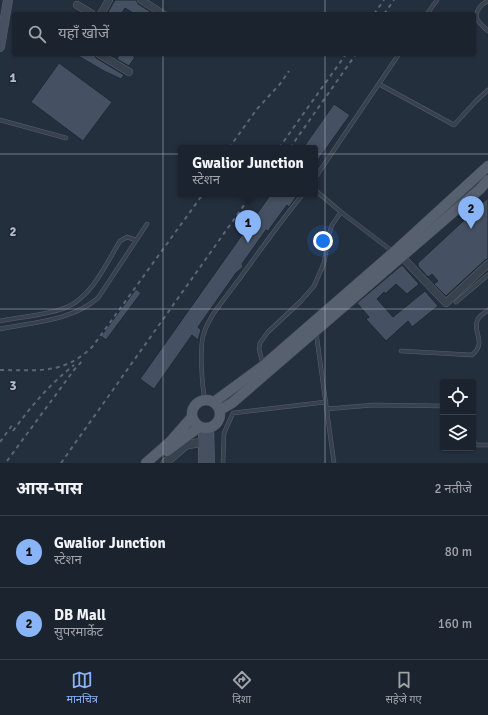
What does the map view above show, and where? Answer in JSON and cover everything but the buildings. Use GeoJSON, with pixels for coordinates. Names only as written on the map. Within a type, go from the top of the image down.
{"type":"FeatureCollection","features":[{"type":"Feature","properties":{"kind":"main road"},"geometry":{"type":"LineString","coordinates":[[0,47],[2,15],[8,0]]}},
{"type":"Feature","properties":{"kind":"main road"},"geometry":{"type":"LineString","coordinates":[[204,428],[195,423],[192,417],[192,412],[196,404],[232,403],[316,331],[398,255],[487,168]]}},
{"type":"Feature","properties":{"kind":"main road"},"geometry":{"type":"LineString","coordinates":[[213,404],[263,366],[398,255],[484,189],[488,180]]}},
{"type":"Feature","properties":{"kind":"main road"},"geometry":{"type":"LineString","coordinates":[[154,463],[165,453],[204,428],[218,424],[220,419],[213,404]]}},
{"type":"Feature","properties":{"kind":"main road"},"geometry":{"type":"LineString","coordinates":[[146,463],[170,442],[192,417]]}},
{"type":"Feature","properties":{"kind":"main road"},"geometry":{"type":"LineString","coordinates":[[203,463],[204,428]]}},
{"type":"Feature","properties":{"kind":"main road"},"geometry":{"type":"LineString","coordinates":[[204,428],[210,463]]}},
{"type":"Feature","properties":{"kind":"street"},"geometry":{"type":"LineString","coordinates":[[102,12],[109,0]]}},
{"type":"Feature","properties":{"kind":"street"},"geometry":{"type":"LineString","coordinates":[[141,0],[160,12]]}},
{"type":"Feature","properties":{"kind":"street"},"geometry":{"type":"LineString","coordinates":[[77,5],[89,12]]}},
{"type":"Feature","properties":{"kind":"street"},"geometry":{"type":"LineString","coordinates":[[102,56],[129,72]]}},
{"type":"Feature","properties":{"kind":"street"},"geometry":{"type":"LineString","coordinates":[[398,255],[446,303],[488,264]]}},
{"type":"Feature","properties":{"kind":"street"},"geometry":{"type":"LineString","coordinates":[[165,463],[187,440],[203,442]]}},
{"type":"Feature","properties":{"kind":"lane"},"geometry":{"type":"LineString","coordinates":[[428,12],[437,0]]}},
{"type":"Feature","properties":{"kind":"lane"},"geometry":{"type":"LineString","coordinates":[[488,1],[479,8],[476,16],[476,18],[488,31]]}},
{"type":"Feature","properties":{"kind":"lane"},"geometry":{"type":"LineString","coordinates":[[318,174],[398,56]]}},
{"type":"Feature","properties":{"kind":"lane"},"geometry":{"type":"LineString","coordinates":[[379,84],[454,125],[476,101],[488,91]]}},
{"type":"Feature","properties":{"kind":"lane"},"geometry":{"type":"LineString","coordinates":[[0,120],[66,138]]}},
{"type":"Feature","properties":{"kind":"lane"},"geometry":{"type":"LineString","coordinates":[[318,193],[398,255]]}},
{"type":"Feature","properties":{"kind":"lane"},"geometry":{"type":"LineString","coordinates":[[213,404],[202,375],[204,334],[209,322],[285,216],[301,197]]}},
{"type":"Feature","properties":{"kind":"lane"},"geometry":{"type":"LineString","coordinates":[[263,366],[259,349],[260,344],[268,332],[301,301],[314,286],[324,263],[328,234],[341,212]]}},
{"type":"Feature","properties":{"kind":"lane"},"geometry":{"type":"LineString","coordinates":[[0,329],[70,315],[89,306],[98,298],[146,224]]}},
{"type":"Feature","properties":{"kind":"lane"},"geometry":{"type":"LineString","coordinates":[[0,321],[57,310],[74,303],[80,299],[93,284],[120,241],[127,236],[136,240]]}},
{"type":"Feature","properties":{"kind":"lane"},"geometry":{"type":"LineString","coordinates":[[456,302],[488,275]]}},
{"type":"Feature","properties":{"kind":"lane"},"geometry":{"type":"LineString","coordinates":[[402,351],[472,354],[477,351],[480,346],[477,323],[479,318],[488,310]]}},
{"type":"Feature","properties":{"kind":"lane"},"geometry":{"type":"LineString","coordinates":[[316,331],[334,463]]}},
{"type":"Feature","properties":{"kind":"lane"},"geometry":{"type":"LineString","coordinates":[[223,463],[224,433],[234,413],[326,402]]}},
{"type":"Feature","properties":{"kind":"lane"},"geometry":{"type":"LineString","coordinates":[[326,409],[374,405],[440,406]]}},
{"type":"Feature","properties":{"kind":"lane"},"geometry":{"type":"LineString","coordinates":[[476,445],[488,444]]}},
{"type":"Feature","properties":{"kind":"railway"},"geometry":{"type":"LineString","coordinates":[[375,12],[384,0]]}},
{"type":"Feature","properties":{"kind":"railway"},"geometry":{"type":"LineString","coordinates":[[385,12],[394,0]]}},
{"type":"Feature","properties":{"kind":"railway"},"geometry":{"type":"LineString","coordinates":[[281,145],[345,56]]}},
{"type":"Feature","properties":{"kind":"railway"},"geometry":{"type":"LineString","coordinates":[[292,145],[355,56]]}},
{"type":"Feature","properties":{"kind":"railway"},"geometry":{"type":"LineString","coordinates":[[231,145],[257,109],[280,84],[289,71]]}},
{"type":"Feature","properties":{"kind":"railway"},"geometry":{"type":"LineString","coordinates":[[0,370],[50,369],[72,362],[93,346],[201,197]]}},
{"type":"Feature","properties":{"kind":"railway"},"geometry":{"type":"LineString","coordinates":[[61,463],[250,197]]}},
{"type":"Feature","properties":{"kind":"railway"},"geometry":{"type":"LineString","coordinates":[[7,461],[74,370],[84,359]]}},
{"type":"Feature","properties":{"kind":"railway"},"geometry":{"type":"LineString","coordinates":[[13,431],[41,396],[74,365]]}},
{"type":"Feature","properties":{"kind":"railway"},"geometry":{"type":"LineString","coordinates":[[0,442],[13,424]]}},
{"type":"Feature","properties":{"kind":"place","name":"DB Mall"},"geometry":{"type":"Point","coordinates":[471,229]}},
{"type":"Feature","properties":{"kind":"place","name":"Gwalior Junction"},"geometry":{"type":"Point","coordinates":[248,243]}}]}
